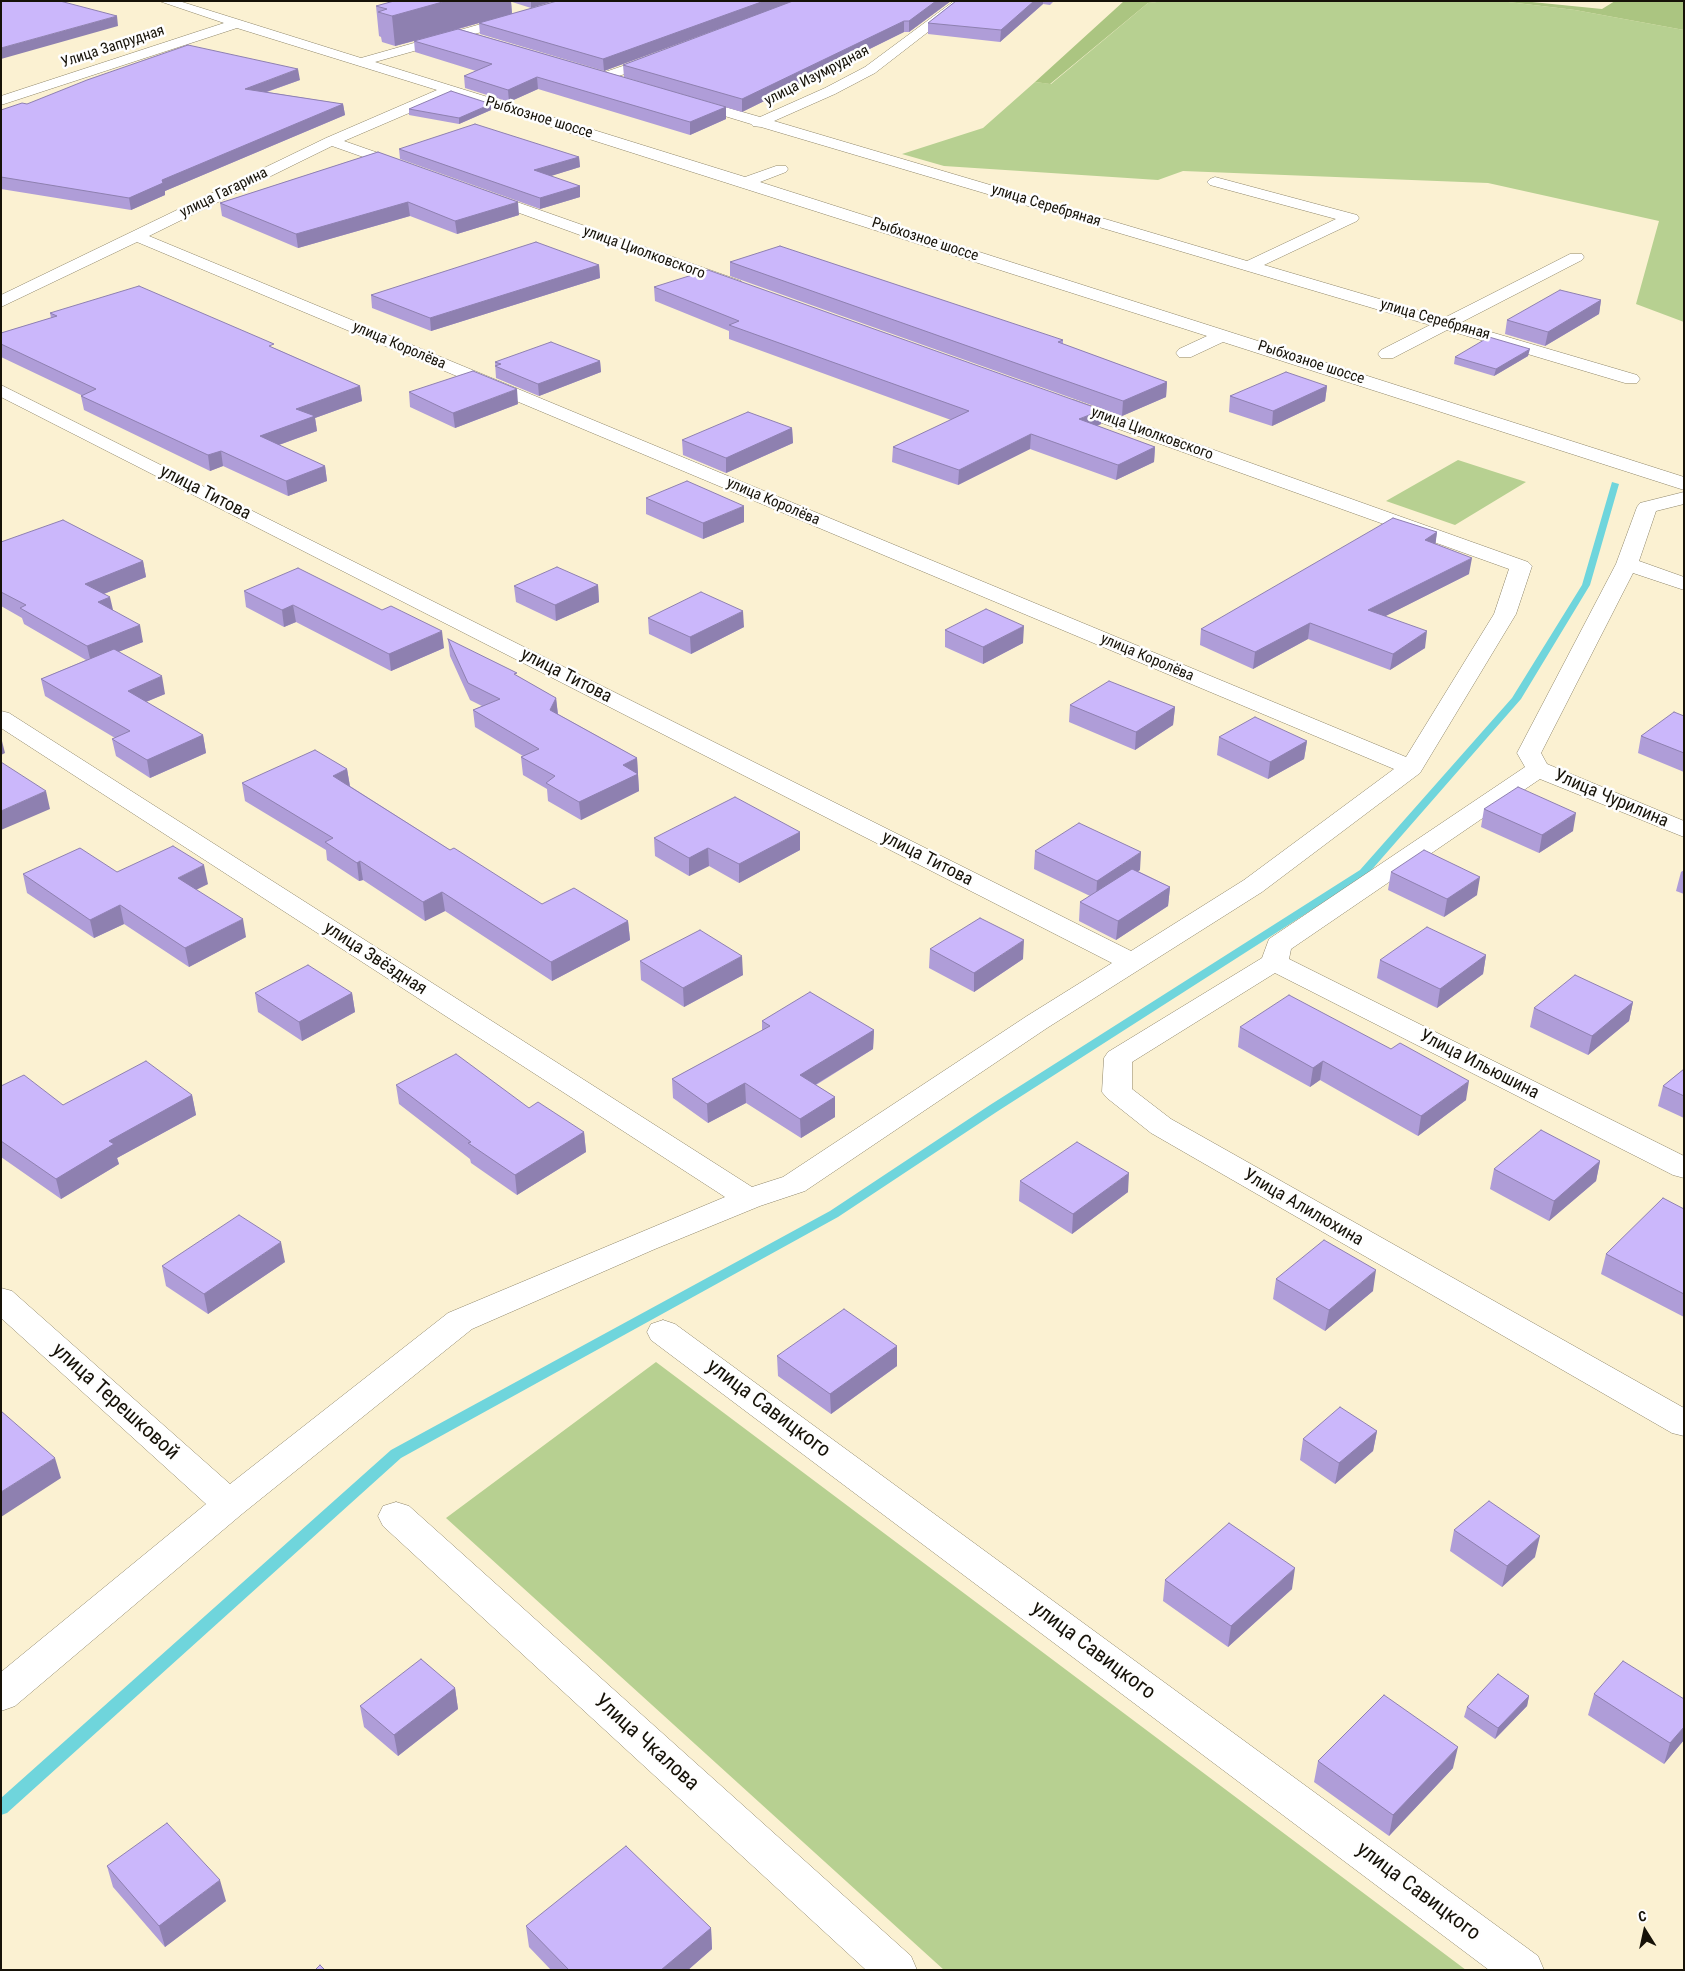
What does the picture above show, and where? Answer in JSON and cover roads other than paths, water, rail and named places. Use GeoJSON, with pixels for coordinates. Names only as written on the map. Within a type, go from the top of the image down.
{"type":"FeatureCollection","features":[{"type":"Feature","properties":{"kind":"street","name":"Рыбхозное шоссе"},"geometry":{"type":"LineString","coordinates":[[165,1],[744,182],[1684,484]]}},
{"type":"Feature","properties":{"kind":"street"},"geometry":{"type":"LineString","coordinates":[[361,62],[577,1]]}},
{"type":"Feature","properties":{"kind":"street"},"geometry":{"type":"LineString","coordinates":[[942,1],[960,3]]}},
{"type":"Feature","properties":{"kind":"street","name":"улица Изумрудная"},"geometry":{"type":"LineString","coordinates":[[758,123],[822,95],[870,70],[960,3]]}},
{"type":"Feature","properties":{"kind":"street"},"geometry":{"type":"LineString","coordinates":[[504,6],[533,14]]}},
{"type":"Feature","properties":{"kind":"street","name":"Улица Запрудная"},"geometry":{"type":"LineString","coordinates":[[1,101],[235,24]]}},
{"type":"Feature","properties":{"kind":"street"},"geometry":{"type":"LineString","coordinates":[[461,35],[489,43]]}},
{"type":"Feature","properties":{"kind":"street"},"geometry":{"type":"LineString","coordinates":[[607,76],[672,52]]}},
{"type":"Feature","properties":{"kind":"street"},"geometry":{"type":"LineString","coordinates":[[588,71],[635,85]]}},
{"type":"Feature","properties":{"kind":"street","name":"улица Гагарина"},"geometry":{"type":"LineString","coordinates":[[1,302],[331,141],[450,90]]}},
{"type":"Feature","properties":{"kind":"street","name":"улица Серебряная"},"geometry":{"type":"LineString","coordinates":[[672,96],[758,123],[857,150],[1631,379]]}},
{"type":"Feature","properties":{"kind":"street"},"geometry":{"type":"LineString","coordinates":[[331,141],[425,174]]}},
{"type":"Feature","properties":{"kind":"street"},"geometry":{"type":"LineString","coordinates":[[744,182],[781,169]]}},
{"type":"Feature","properties":{"kind":"street"},"geometry":{"type":"LineString","coordinates":[[1216,182],[1352,218],[1249,266]]}},
{"type":"Feature","properties":{"kind":"street","name":"улица Циолковского"},"geometry":{"type":"LineString","coordinates":[[462,188],[753,292]]}},
{"type":"Feature","properties":{"kind":"street","name":"улица Королёва"},"geometry":{"type":"LineString","coordinates":[[136,236],[1411,768]]}},
{"type":"Feature","properties":{"kind":"street"},"geometry":{"type":"LineString","coordinates":[[1387,354],[1576,257]]}},
{"type":"Feature","properties":{"kind":"street"},"geometry":{"type":"LineString","coordinates":[[1185,353],[1223,335]]}},
{"type":"Feature","properties":{"kind":"street"},"geometry":{"type":"LineString","coordinates":[[1291,376],[1315,364]]}},
{"type":"Feature","properties":{"kind":"street","name":"улица Титова"},"geometry":{"type":"LineString","coordinates":[[1,390],[1131,962]]}},
{"type":"Feature","properties":{"kind":"street","name":"улица Циолковского"},"geometry":{"type":"LineString","coordinates":[[1052,399],[1521,566],[1505,614],[1411,768]]}},
{"type":"Feature","properties":{"kind":"street"},"geometry":{"type":"LineString","coordinates":[[1274,962],[1279,945],[1538,769],[1528,753],[1627,564],[1647,507],[1684,498]]}},
{"type":"Feature","properties":{"kind":"street"},"geometry":{"type":"LineString","coordinates":[[1627,564],[1684,584]]}},
{"type":"Feature","properties":{"kind":"street","name":"улица Звёздная"},"geometry":{"type":"LineString","coordinates":[[1,718],[749,1199]]}},
{"type":"Feature","properties":{"kind":"street"},"geometry":{"type":"LineString","coordinates":[[1,1695],[229,1504],[460,1321],[749,1199],[794,1184],[1131,962],[1253,886],[1411,768]]}},
{"type":"Feature","properties":{"kind":"street","name":"Улица Чурилина"},"geometry":{"type":"LineString","coordinates":[[1538,769],[1684,830]]}},
{"type":"Feature","properties":{"kind":"street","name":"Улица Ильюшина"},"geometry":{"type":"LineString","coordinates":[[1274,962],[1684,1168]]}},
{"type":"Feature","properties":{"kind":"street","name":"Улица Алилюхина"},"geometry":{"type":"LineString","coordinates":[[1274,962],[1118,1058],[1117,1092],[1161,1126],[1684,1424]]}},
{"type":"Feature","properties":{"kind":"street","name":"улица Терешковой"},"geometry":{"type":"LineString","coordinates":[[1,1299],[229,1504]]}},
{"type":"Feature","properties":{"kind":"street","name":"улица Савицкого"},"geometry":{"type":"LineString","coordinates":[[663,1332],[1523,1970]]}},
{"type":"Feature","properties":{"kind":"street","name":"Улица Чкалова"},"geometry":{"type":"LineString","coordinates":[[396,1516],[896,1970]]}},
{"type":"Feature","properties":{"kind":"waterway"},"geometry":{"type":"LineString","coordinates":[[1,1808],[396,1454],[834,1214],[994,1108],[1364,872],[1516,699],[1586,585],[1615,484]]}}]}
